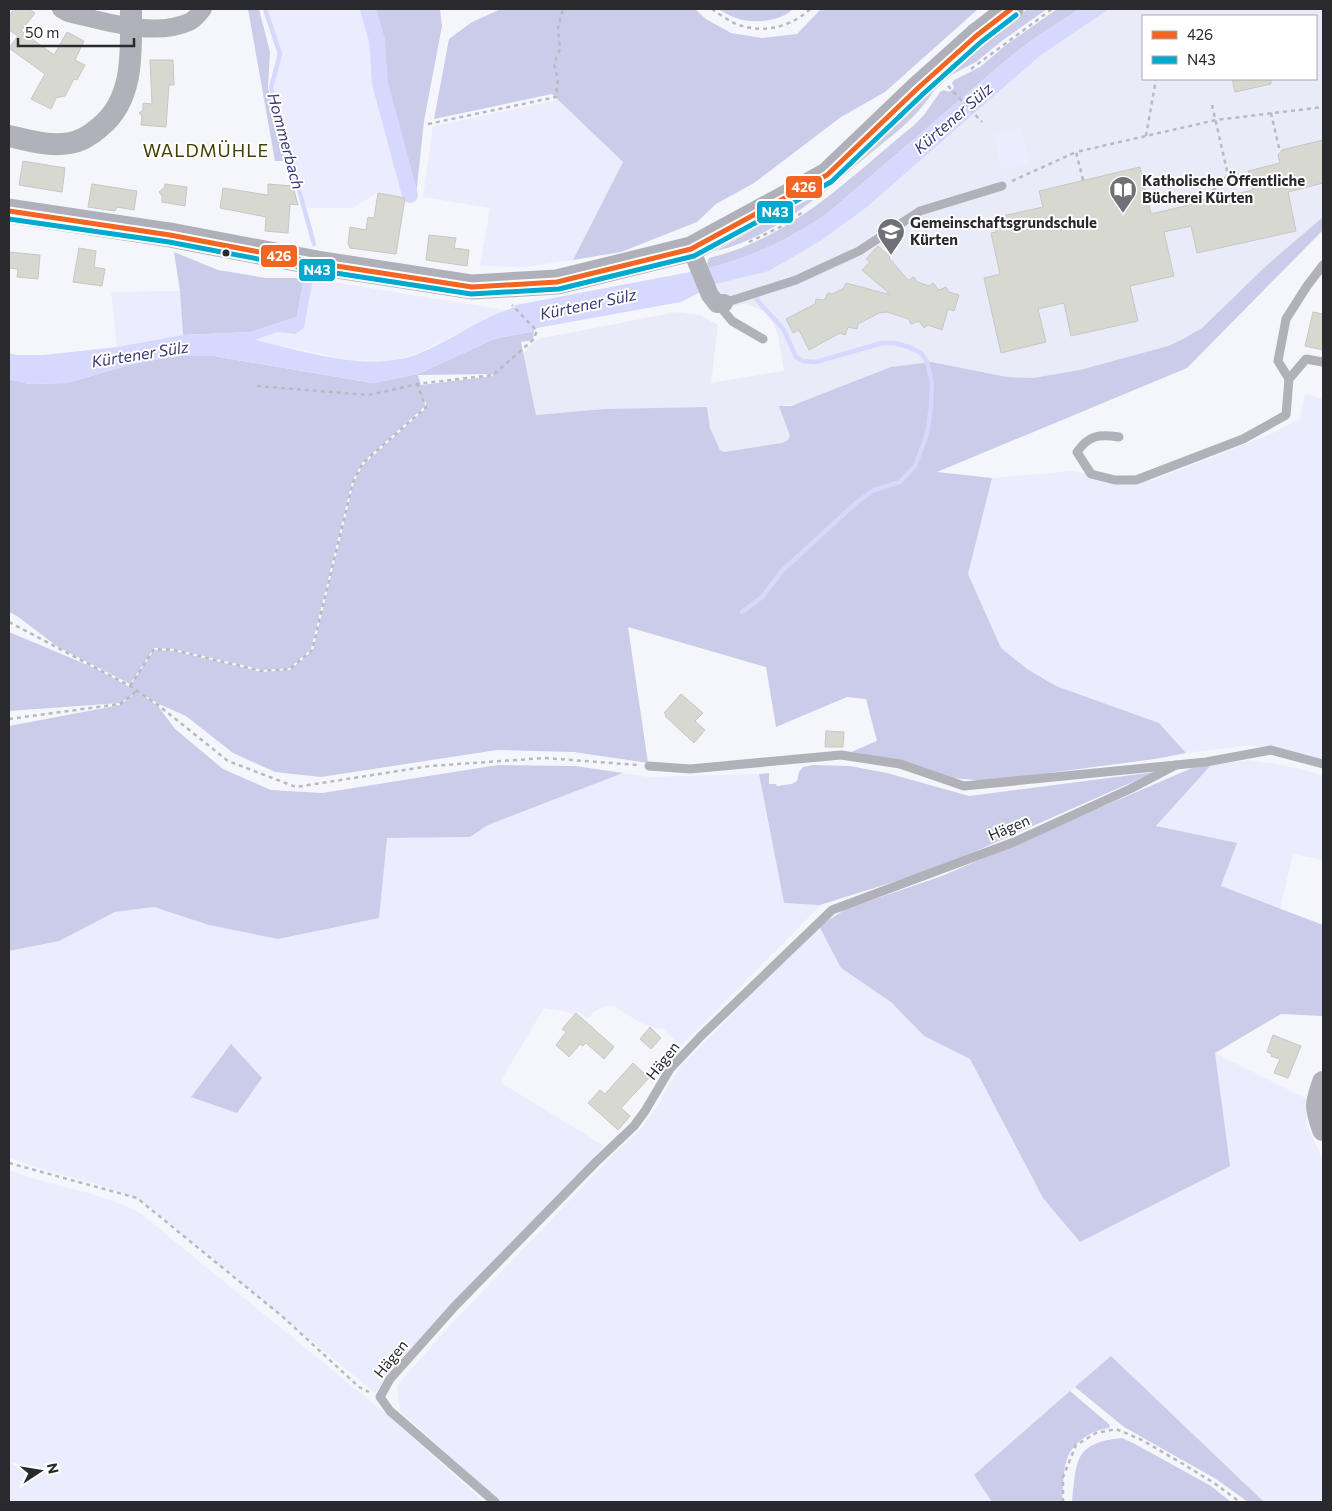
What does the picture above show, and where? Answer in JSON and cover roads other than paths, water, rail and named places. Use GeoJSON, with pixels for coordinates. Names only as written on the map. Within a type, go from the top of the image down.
{"type":"FeatureCollection","features":[{"type":"Feature","properties":{"kind":"main road"},"geometry":{"type":"LineString","coordinates":[[9,211],[170,235],[317,263],[472,287],[558,282],[693,255],[827,175],[918,88],[976,36],[1011,9]]}},
{"type":"Feature","properties":{"kind":"street"},"geometry":{"type":"LineString","coordinates":[[61,9],[68,14],[131,18],[171,28],[191,22],[203,9]]}},
{"type":"Feature","properties":{"kind":"street"},"geometry":{"type":"LineString","coordinates":[[9,136],[44,144],[70,143],[88,137],[106,123],[121,102],[129,78],[131,18]]}},
{"type":"Feature","properties":{"kind":"street"},"geometry":{"type":"LineString","coordinates":[[693,255],[717,301]]}},
{"type":"Feature","properties":{"kind":"street"},"geometry":{"type":"LineString","coordinates":[[1323,1082],[1316,1101],[1323,1130]]}},
{"type":"Feature","properties":{"kind":"lane"},"geometry":{"type":"LineString","coordinates":[[763,339],[732,321],[717,301],[796,280],[850,255],[920,211],[1002,186]]}},
{"type":"Feature","properties":{"kind":"lane"},"geometry":{"type":"LineString","coordinates":[[1289,379],[1278,361],[1286,319],[1323,265]]}},
{"type":"Feature","properties":{"kind":"lane"},"geometry":{"type":"LineString","coordinates":[[1119,437],[1106,435],[1085,441],[1077,452],[1091,474],[1115,480],[1136,480],[1243,439],[1286,415],[1289,379],[1306,359],[1323,362]]}},
{"type":"Feature","properties":{"kind":"lane","name":"Hägen"},"geometry":{"type":"LineString","coordinates":[[650,766],[690,769],[841,755],[900,764],[964,786],[1206,762],[1271,750],[1323,764]]}},
{"type":"Feature","properties":{"kind":"lane","name":"Hägen"},"geometry":{"type":"LineString","coordinates":[[495,1502],[390,1411],[380,1397],[390,1379],[455,1306],[596,1162],[634,1126],[670,1069],[708,1029],[832,910],[1014,842],[1130,789],[1176,764]]}},
{"type":"Feature","properties":{"kind":"water","name":"Kürtener Sülz"},"geometry":{"type":"Polygon","coordinates":[[[1080,9],[1109,9],[1041,55],[867,207],[822,240],[769,271],[716,284],[681,302],[537,328],[534,331],[494,339],[418,374],[373,383],[214,356],[174,356],[129,365],[67,383],[29,384],[9,379],[9,353],[16,355],[44,355],[117,347],[183,335],[251,332],[297,317],[304,278],[313,279],[304,328],[296,334],[277,332],[255,340],[338,358],[380,361],[401,359],[420,353],[516,305],[690,272],[708,265],[709,268],[742,258],[786,239],[829,212],[1011,56],[1039,35],[1080,9]]]}},
{"type":"Feature","properties":{"kind":"waterway","name":"Hommerbach"},"geometry":{"type":"LineString","coordinates":[[265,9],[280,54],[271,88],[314,244]]}},
{"type":"Feature","properties":{"kind":"waterway"},"geometry":{"type":"LineString","coordinates":[[368,9],[377,40],[380,83],[410,195]]}},
{"type":"Feature","properties":{"kind":"waterway"},"geometry":{"type":"LineString","coordinates":[[742,612],[762,597],[783,570],[857,502],[874,490],[900,482],[915,466],[927,434],[931,407],[932,383],[927,362],[921,353],[894,343],[882,343],[816,362],[803,361],[796,357],[784,330],[757,300]]}},
{"type":"Feature","properties":{"kind":"place","name":"Katholische Öffentliche Bücherei Kürten"},"geometry":{"type":"Point","coordinates":[1123,214]}},
{"type":"Feature","properties":{"kind":"place","name":"Gemeinschaftsgrundschule Kürten"},"geometry":{"type":"Point","coordinates":[891,256]}},
{"type":"Feature","properties":{"kind":"district","name":"WALDMÜHLE"},"geometry":{"type":"Point","coordinates":[206,151]}}]}
